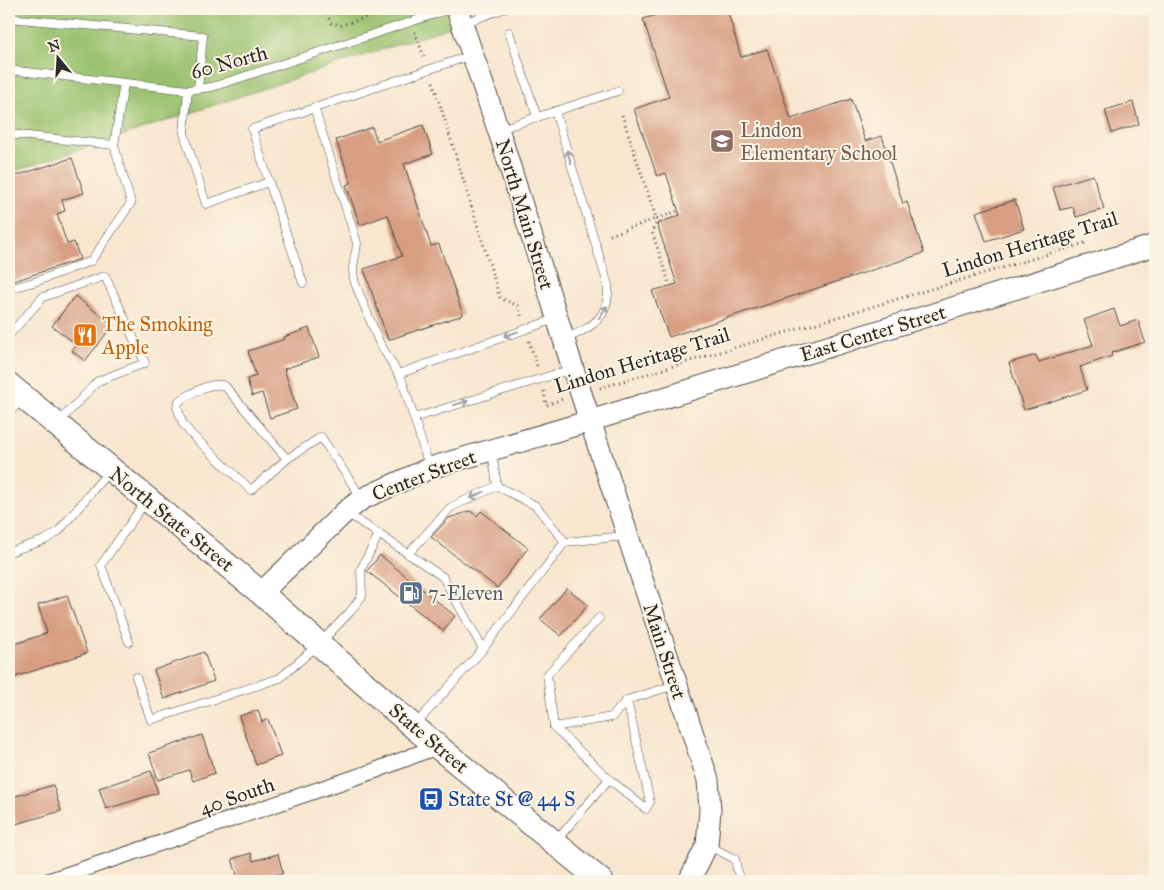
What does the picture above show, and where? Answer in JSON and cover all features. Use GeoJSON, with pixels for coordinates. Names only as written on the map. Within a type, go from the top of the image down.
{"type":"FeatureCollection","features":[{"type":"Feature","properties":{"kind":"main road"},"geometry":{"type":"LineString","coordinates":[[14,398],[57,425]]}},
{"type":"Feature","properties":{"kind":"main road","name":"North State Street"},"geometry":{"type":"LineString","coordinates":[[57,425],[261,593]]}},
{"type":"Feature","properties":{"kind":"main road","name":"State Street"},"geometry":{"type":"LineString","coordinates":[[261,593],[414,727],[601,881]]}},
{"type":"Feature","properties":{"kind":"street","name":"North Main Street"},"geometry":{"type":"LineString","coordinates":[[457,14],[473,54],[498,129],[590,421]]}},
{"type":"Feature","properties":{"kind":"street","name":"East Center Street"},"geometry":{"type":"LineString","coordinates":[[590,421],[1155,245]]}},
{"type":"Feature","properties":{"kind":"street","name":"Center Street"},"geometry":{"type":"LineString","coordinates":[[261,593],[345,512],[362,499],[430,468],[590,421]]}},
{"type":"Feature","properties":{"kind":"street","name":"Main Street"},"geometry":{"type":"LineString","coordinates":[[590,421],[708,780],[710,810],[707,845],[689,881]]}},
{"type":"Feature","properties":{"kind":"street","name":"40 South"},"geometry":{"type":"LineString","coordinates":[[48,881],[374,771],[438,746]]}},
{"type":"Feature","properties":{"kind":"lane","name":"60 North"},"geometry":{"type":"LineString","coordinates":[[9,70],[188,90],[198,89],[226,83],[412,22],[457,14],[503,9]]}},
{"type":"Feature","properties":{"kind":"lane"},"geometry":{"type":"LineString","coordinates":[[9,18],[203,36],[198,89]]}},
{"type":"Feature","properties":{"kind":"lane"},"geometry":{"type":"LineString","coordinates":[[509,32],[537,117]]}},
{"type":"Feature","properties":{"kind":"lane"},"geometry":{"type":"LineString","coordinates":[[303,283],[252,129],[473,54]]}},
{"type":"Feature","properties":{"kind":"lane"},"geometry":{"type":"LineString","coordinates":[[9,289],[91,261],[130,203],[114,145],[124,83]]}},
{"type":"Feature","properties":{"kind":"lane"},"geometry":{"type":"LineString","coordinates":[[188,90],[184,133],[206,204],[270,182]]}},
{"type":"Feature","properties":{"kind":"lane"},"geometry":{"type":"LineString","coordinates":[[498,129],[618,91]]}},
{"type":"Feature","properties":{"kind":"lane"},"geometry":{"type":"LineString","coordinates":[[314,107],[357,243],[357,253],[353,262],[352,273],[355,283],[379,342],[402,380],[430,468]]}},
{"type":"Feature","properties":{"kind":"lane"},"geometry":{"type":"LineString","coordinates":[[555,111],[608,285],[609,298],[608,306],[602,316],[587,329],[564,340]]}},
{"type":"Feature","properties":{"kind":"lane"},"geometry":{"type":"LineString","coordinates":[[9,134],[114,145]]}},
{"type":"Feature","properties":{"kind":"lane"},"geometry":{"type":"LineString","coordinates":[[9,335],[43,297],[105,276],[145,363],[98,381],[57,425]]}},
{"type":"Feature","properties":{"kind":"lane"},"geometry":{"type":"LineString","coordinates":[[398,374],[557,318]]}},
{"type":"Feature","properties":{"kind":"lane"},"geometry":{"type":"LineString","coordinates":[[414,418],[573,369]]}},
{"type":"Feature","properties":{"kind":"lane"},"geometry":{"type":"LineString","coordinates":[[287,459],[225,386],[218,384],[188,395],[179,401],[177,407],[183,424],[252,490],[287,459],[322,437],[362,499]]}},
{"type":"Feature","properties":{"kind":"lane"},"geometry":{"type":"LineString","coordinates":[[492,450],[497,486]]}},
{"type":"Feature","properties":{"kind":"lane"},"geometry":{"type":"LineString","coordinates":[[9,552],[45,540],[58,532],[110,469]]}},
{"type":"Feature","properties":{"kind":"lane"},"geometry":{"type":"LineString","coordinates":[[497,486],[536,506],[565,542]]}},
{"type":"Feature","properties":{"kind":"lane"},"geometry":{"type":"LineString","coordinates":[[408,554],[451,507],[497,486]]}},
{"type":"Feature","properties":{"kind":"lane"},"geometry":{"type":"LineString","coordinates":[[129,642],[101,565],[148,500]]}},
{"type":"Feature","properties":{"kind":"lane"},"geometry":{"type":"LineString","coordinates":[[345,512],[443,577],[482,649]]}},
{"type":"Feature","properties":{"kind":"lane"},"geometry":{"type":"LineString","coordinates":[[136,677],[150,720],[280,678],[319,644],[350,612],[362,596],[361,569],[379,534]]}},
{"type":"Feature","properties":{"kind":"lane"},"geometry":{"type":"LineString","coordinates":[[414,727],[482,649],[565,542],[627,536]]}},
{"type":"Feature","properties":{"kind":"lane"},"geometry":{"type":"LineString","coordinates":[[599,618],[547,675],[554,727],[609,779],[646,809],[650,802],[627,700]]}},
{"type":"Feature","properties":{"kind":"lane"},"geometry":{"type":"LineString","coordinates":[[554,727],[612,717],[627,700],[677,684]]}},
{"type":"Feature","properties":{"kind":"lane"},"geometry":{"type":"LineString","coordinates":[[554,843],[609,779]]}},
{"type":"Feature","properties":{"kind":"lane"},"geometry":{"type":"LineString","coordinates":[[707,845],[735,859],[742,881]]}},
{"type":"Feature","properties":{"kind":"path"},"geometry":{"type":"LineString","coordinates":[[325,9],[331,23],[341,26],[394,9]]}},
{"type":"Feature","properties":{"kind":"path","name":"Lindon Heritage Trail"},"geometry":{"type":"LineString","coordinates":[[412,22],[429,70],[500,298],[518,306],[541,378],[546,405],[1090,242]]}},
{"type":"Feature","properties":{"kind":"path"},"geometry":{"type":"LineString","coordinates":[[622,115],[657,221],[652,232],[669,283]]}},
{"type":"Feature","properties":{"kind":"path"},"geometry":{"type":"LineString","coordinates":[[610,235],[678,211]]}},
{"type":"Feature","properties":{"kind":"green space"},"geometry":{"type":"Polygon","coordinates":[[[9,9],[457,9],[462,23],[9,173],[9,9]]]}},
{"type":"Feature","properties":{"kind":"building","name":"Lindon Elementary School"},"geometry":{"type":"Polygon","coordinates":[[[676,9],[727,9],[741,57],[767,49],[791,119],[851,99],[865,141],[882,136],[903,204],[907,202],[924,253],[669,337],[652,291],[677,284],[657,224],[680,215],[666,173],[657,176],[634,109],[669,97],[643,19],[676,9]]]}},
{"type":"Feature","properties":{"kind":"building"},"geometry":{"type":"Polygon","coordinates":[[[1133,102],[1139,124],[1112,133],[1105,110],[1133,102]]]}},
{"type":"Feature","properties":{"kind":"building"},"geometry":{"type":"Polygon","coordinates":[[[423,125],[433,154],[404,164],[431,246],[439,244],[463,315],[388,340],[364,269],[402,256],[388,215],[360,225],[346,185],[351,183],[336,140],[372,127],[377,141],[423,125]]]}},
{"type":"Feature","properties":{"kind":"building"},"geometry":{"type":"Polygon","coordinates":[[[72,158],[84,193],[62,200],[65,211],[57,214],[67,244],[74,242],[80,259],[11,282],[9,274],[9,178],[72,158]]]}},
{"type":"Feature","properties":{"kind":"building"},"geometry":{"type":"Polygon","coordinates":[[[1093,175],[1104,209],[1076,217],[1073,207],[1060,210],[1053,187],[1093,175]]]}},
{"type":"Feature","properties":{"kind":"building"},"geometry":{"type":"Polygon","coordinates":[[[1015,200],[1024,229],[986,241],[976,212],[1015,200]]]}},
{"type":"Feature","properties":{"kind":"building","name":"The Smoking Apple"},"geometry":{"type":"Polygon","coordinates":[[[75,296],[113,325],[85,361],[72,351],[77,345],[52,326],[75,296]]]}},
{"type":"Feature","properties":{"kind":"building"},"geometry":{"type":"Polygon","coordinates":[[[1114,309],[1120,326],[1138,320],[1145,342],[1111,353],[1112,356],[1080,367],[1087,390],[1024,410],[1009,363],[1036,355],[1039,362],[1093,345],[1084,320],[1114,309]]]}},
{"type":"Feature","properties":{"kind":"building"},"geometry":{"type":"Polygon","coordinates":[[[309,328],[319,357],[284,369],[297,409],[270,418],[262,393],[252,396],[247,379],[256,376],[248,351],[285,339],[284,337],[309,328]]]}},
{"type":"Feature","properties":{"kind":"building"},"geometry":{"type":"Polygon","coordinates":[[[470,511],[477,516],[481,511],[528,548],[497,588],[431,537],[449,518],[470,511]]]}},
{"type":"Feature","properties":{"kind":"building","name":"7-Eleven"},"geometry":{"type":"Polygon","coordinates":[[[380,555],[455,616],[443,631],[367,571],[380,555]]]}},
{"type":"Feature","properties":{"kind":"building"},"geometry":{"type":"Polygon","coordinates":[[[567,588],[588,605],[561,636],[540,619],[567,588]]]}},
{"type":"Feature","properties":{"kind":"building"},"geometry":{"type":"Polygon","coordinates":[[[67,595],[87,653],[9,679],[9,646],[47,633],[38,605],[67,595]]]}},
{"type":"Feature","properties":{"kind":"building"},"geometry":{"type":"Polygon","coordinates":[[[204,652],[214,681],[164,699],[154,670],[204,652]]]}},
{"type":"Feature","properties":{"kind":"building"},"geometry":{"type":"Polygon","coordinates":[[[258,710],[262,722],[268,719],[281,756],[256,765],[239,716],[258,710]]]}},
{"type":"Feature","properties":{"kind":"building"},"geometry":{"type":"Polygon","coordinates":[[[202,735],[215,773],[193,781],[189,770],[158,780],[149,753],[202,735]]]}},
{"type":"Feature","properties":{"kind":"building"},"geometry":{"type":"Polygon","coordinates":[[[151,771],[158,793],[106,809],[99,788],[151,771]]]}},
{"type":"Feature","properties":{"kind":"building"},"geometry":{"type":"Polygon","coordinates":[[[53,785],[61,811],[16,824],[9,798],[53,785]]]}},
{"type":"Feature","properties":{"kind":"building"},"geometry":{"type":"Polygon","coordinates":[[[251,853],[253,861],[278,854],[283,873],[272,877],[273,881],[239,881],[232,859],[251,853]]]}},
{"type":"Feature","properties":{"kind":"place","name":"Lindon Elementary School"},"geometry":{"type":"Point","coordinates":[722,141]}},
{"type":"Feature","properties":{"kind":"place","name":"The Smoking Apple"},"geometry":{"type":"Point","coordinates":[85,335]}},
{"type":"Feature","properties":{"kind":"place","name":"7-Eleven"},"geometry":{"type":"Point","coordinates":[411,593]}},
{"type":"Feature","properties":{"kind":"place","name":"State St @ 44 S"},"geometry":{"type":"Point","coordinates":[431,799]}}]}
